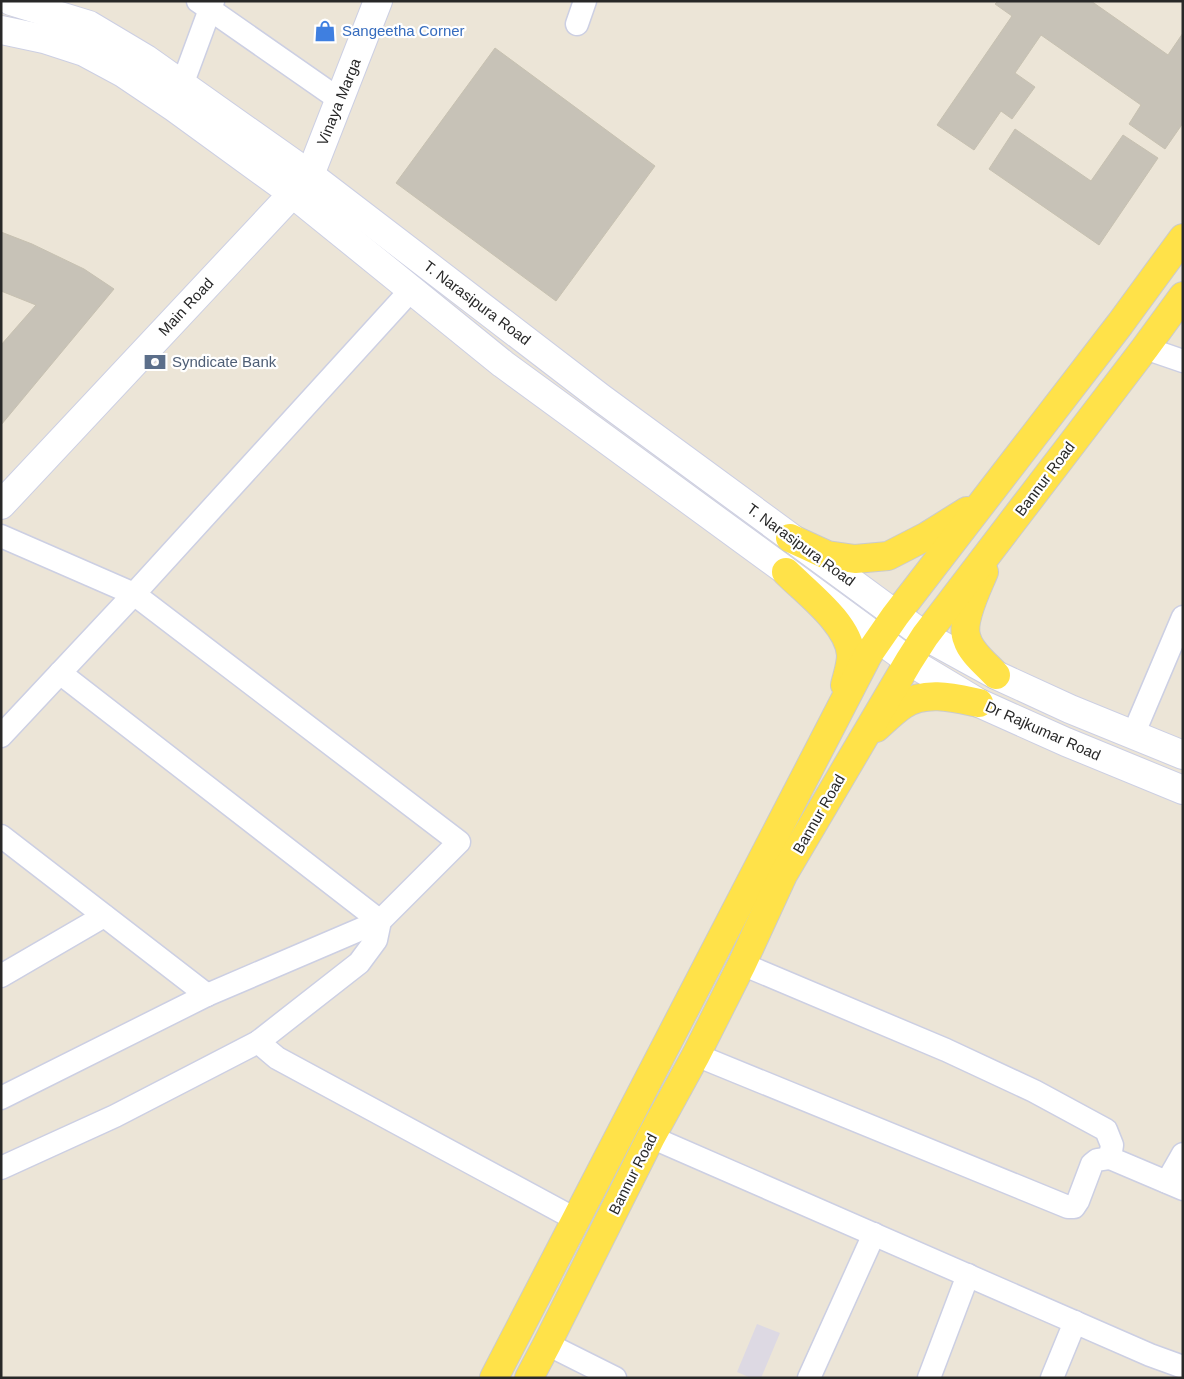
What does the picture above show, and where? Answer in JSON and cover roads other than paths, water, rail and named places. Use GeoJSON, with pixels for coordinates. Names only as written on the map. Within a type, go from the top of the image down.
{"type":"FeatureCollection","features":[{"type":"Feature","properties":{"kind":"main road","name":"T. Narasipura Road"},"geometry":{"type":"LineString","coordinates":[[11,1],[61,8],[146,59],[182,85],[301,184],[411,290],[502,364],[909,661]]}},
{"type":"Feature","properties":{"kind":"main road","name":"Vinaya Marga"},"geometry":{"type":"LineString","coordinates":[[301,184],[340,100],[378,1]]}},
{"type":"Feature","properties":{"kind":"main road","name":"T. Narasipura Road"},"geometry":{"type":"LineString","coordinates":[[1,30],[44,39],[84,52],[123,73],[301,184],[601,398],[895,616],[925,636]]}},
{"type":"Feature","properties":{"kind":"main road","name":"Main Road"},"geometry":{"type":"LineString","coordinates":[[1,505],[301,184]]}},
{"type":"Feature","properties":{"kind":"main road"},"geometry":{"type":"LineString","coordinates":[[494,1378],[831,727],[878,640],[1120,324],[1183,238]]}},
{"type":"Feature","properties":{"kind":"main road","name":"Bannur Road"},"geometry":{"type":"LineString","coordinates":[[529,1378],[651,1136],[696,1055],[742,964],[783,875],[909,661],[925,636],[1183,296]]}},
{"type":"Feature","properties":{"kind":"main road"},"geometry":{"type":"LineString","coordinates":[[790,538],[827,555],[855,559],[888,556],[927,536],[985,500]]}},
{"type":"Feature","properties":{"kind":"main road"},"geometry":{"type":"LineString","coordinates":[[996,675],[970,646],[966,638],[966,628],[973,598],[997,541]]}},
{"type":"Feature","properties":{"kind":"main road"},"geometry":{"type":"LineString","coordinates":[[786,572],[834,620],[847,638],[851,653],[851,663],[831,727]]}},
{"type":"Feature","properties":{"kind":"main road","name":"Dr Rajkumar Road"},"geometry":{"type":"LineString","coordinates":[[925,636],[996,675],[1070,709],[1183,755]]}},
{"type":"Feature","properties":{"kind":"main road","name":"Dr Rajkumar Road"},"geometry":{"type":"LineString","coordinates":[[909,661],[979,703],[1066,742],[1183,790]]}},
{"type":"Feature","properties":{"kind":"main road"},"geometry":{"type":"LineString","coordinates":[[862,740],[904,704],[915,700],[926,697],[947,696],[979,703]]}},
{"type":"Feature","properties":{"kind":"street"},"geometry":{"type":"LineString","coordinates":[[577,24],[585,1]]}},
{"type":"Feature","properties":{"kind":"street"},"geometry":{"type":"LineString","coordinates":[[182,85],[207,4],[340,100]]}},
{"type":"Feature","properties":{"kind":"street"},"geometry":{"type":"LineString","coordinates":[[1,736],[134,594],[411,290]]}},
{"type":"Feature","properties":{"kind":"street"},"geometry":{"type":"LineString","coordinates":[[1145,348],[1183,361]]}},
{"type":"Feature","properties":{"kind":"street"},"geometry":{"type":"LineString","coordinates":[[1,536],[134,594],[459,842],[380,921],[207,996],[1,1098]]}},
{"type":"Feature","properties":{"kind":"street"},"geometry":{"type":"LineString","coordinates":[[1133,735],[1183,618]]}},
{"type":"Feature","properties":{"kind":"street"},"geometry":{"type":"LineString","coordinates":[[60,673],[380,921]]}},
{"type":"Feature","properties":{"kind":"street"},"geometry":{"type":"LineString","coordinates":[[1,836],[207,996]]}},
{"type":"Feature","properties":{"kind":"street"},"geometry":{"type":"LineString","coordinates":[[1,976],[104,916]]}},
{"type":"Feature","properties":{"kind":"street"},"geometry":{"type":"LineString","coordinates":[[1,1168],[115,1116],[258,1042],[360,963],[376,940],[380,921]]}},
{"type":"Feature","properties":{"kind":"street"},"geometry":{"type":"LineString","coordinates":[[742,964],[946,1050],[1034,1090],[1106,1130],[1112,1145],[1110,1158]]}},
{"type":"Feature","properties":{"kind":"street"},"geometry":{"type":"LineString","coordinates":[[258,1042],[277,1058],[575,1219]]}},
{"type":"Feature","properties":{"kind":"street"},"geometry":{"type":"LineString","coordinates":[[696,1055],[1068,1207],[1074,1207],[1078,1201],[1092,1164],[1097,1160],[1110,1158],[1175,1186],[1183,1154]]}},
{"type":"Feature","properties":{"kind":"street"},"geometry":{"type":"LineString","coordinates":[[651,1136],[1150,1355],[1183,1366]]}},
{"type":"Feature","properties":{"kind":"street"},"geometry":{"type":"LineString","coordinates":[[809,1378],[874,1234]]}},
{"type":"Feature","properties":{"kind":"street"},"geometry":{"type":"LineString","coordinates":[[929,1378],[968,1275]]}},
{"type":"Feature","properties":{"kind":"street"},"geometry":{"type":"LineString","coordinates":[[1052,1378],[1075,1322]]}},
{"type":"Feature","properties":{"kind":"street"},"geometry":{"type":"LineString","coordinates":[[547,1344],[615,1378]]}},
{"type":"Feature","properties":{"kind":"place","name":"Sangeetha Corner"},"geometry":{"type":"Point","coordinates":[325,31]}},
{"type":"Feature","properties":{"kind":"place","name":"Syndicate Bank"},"geometry":{"type":"Point","coordinates":[155,362]}}]}
